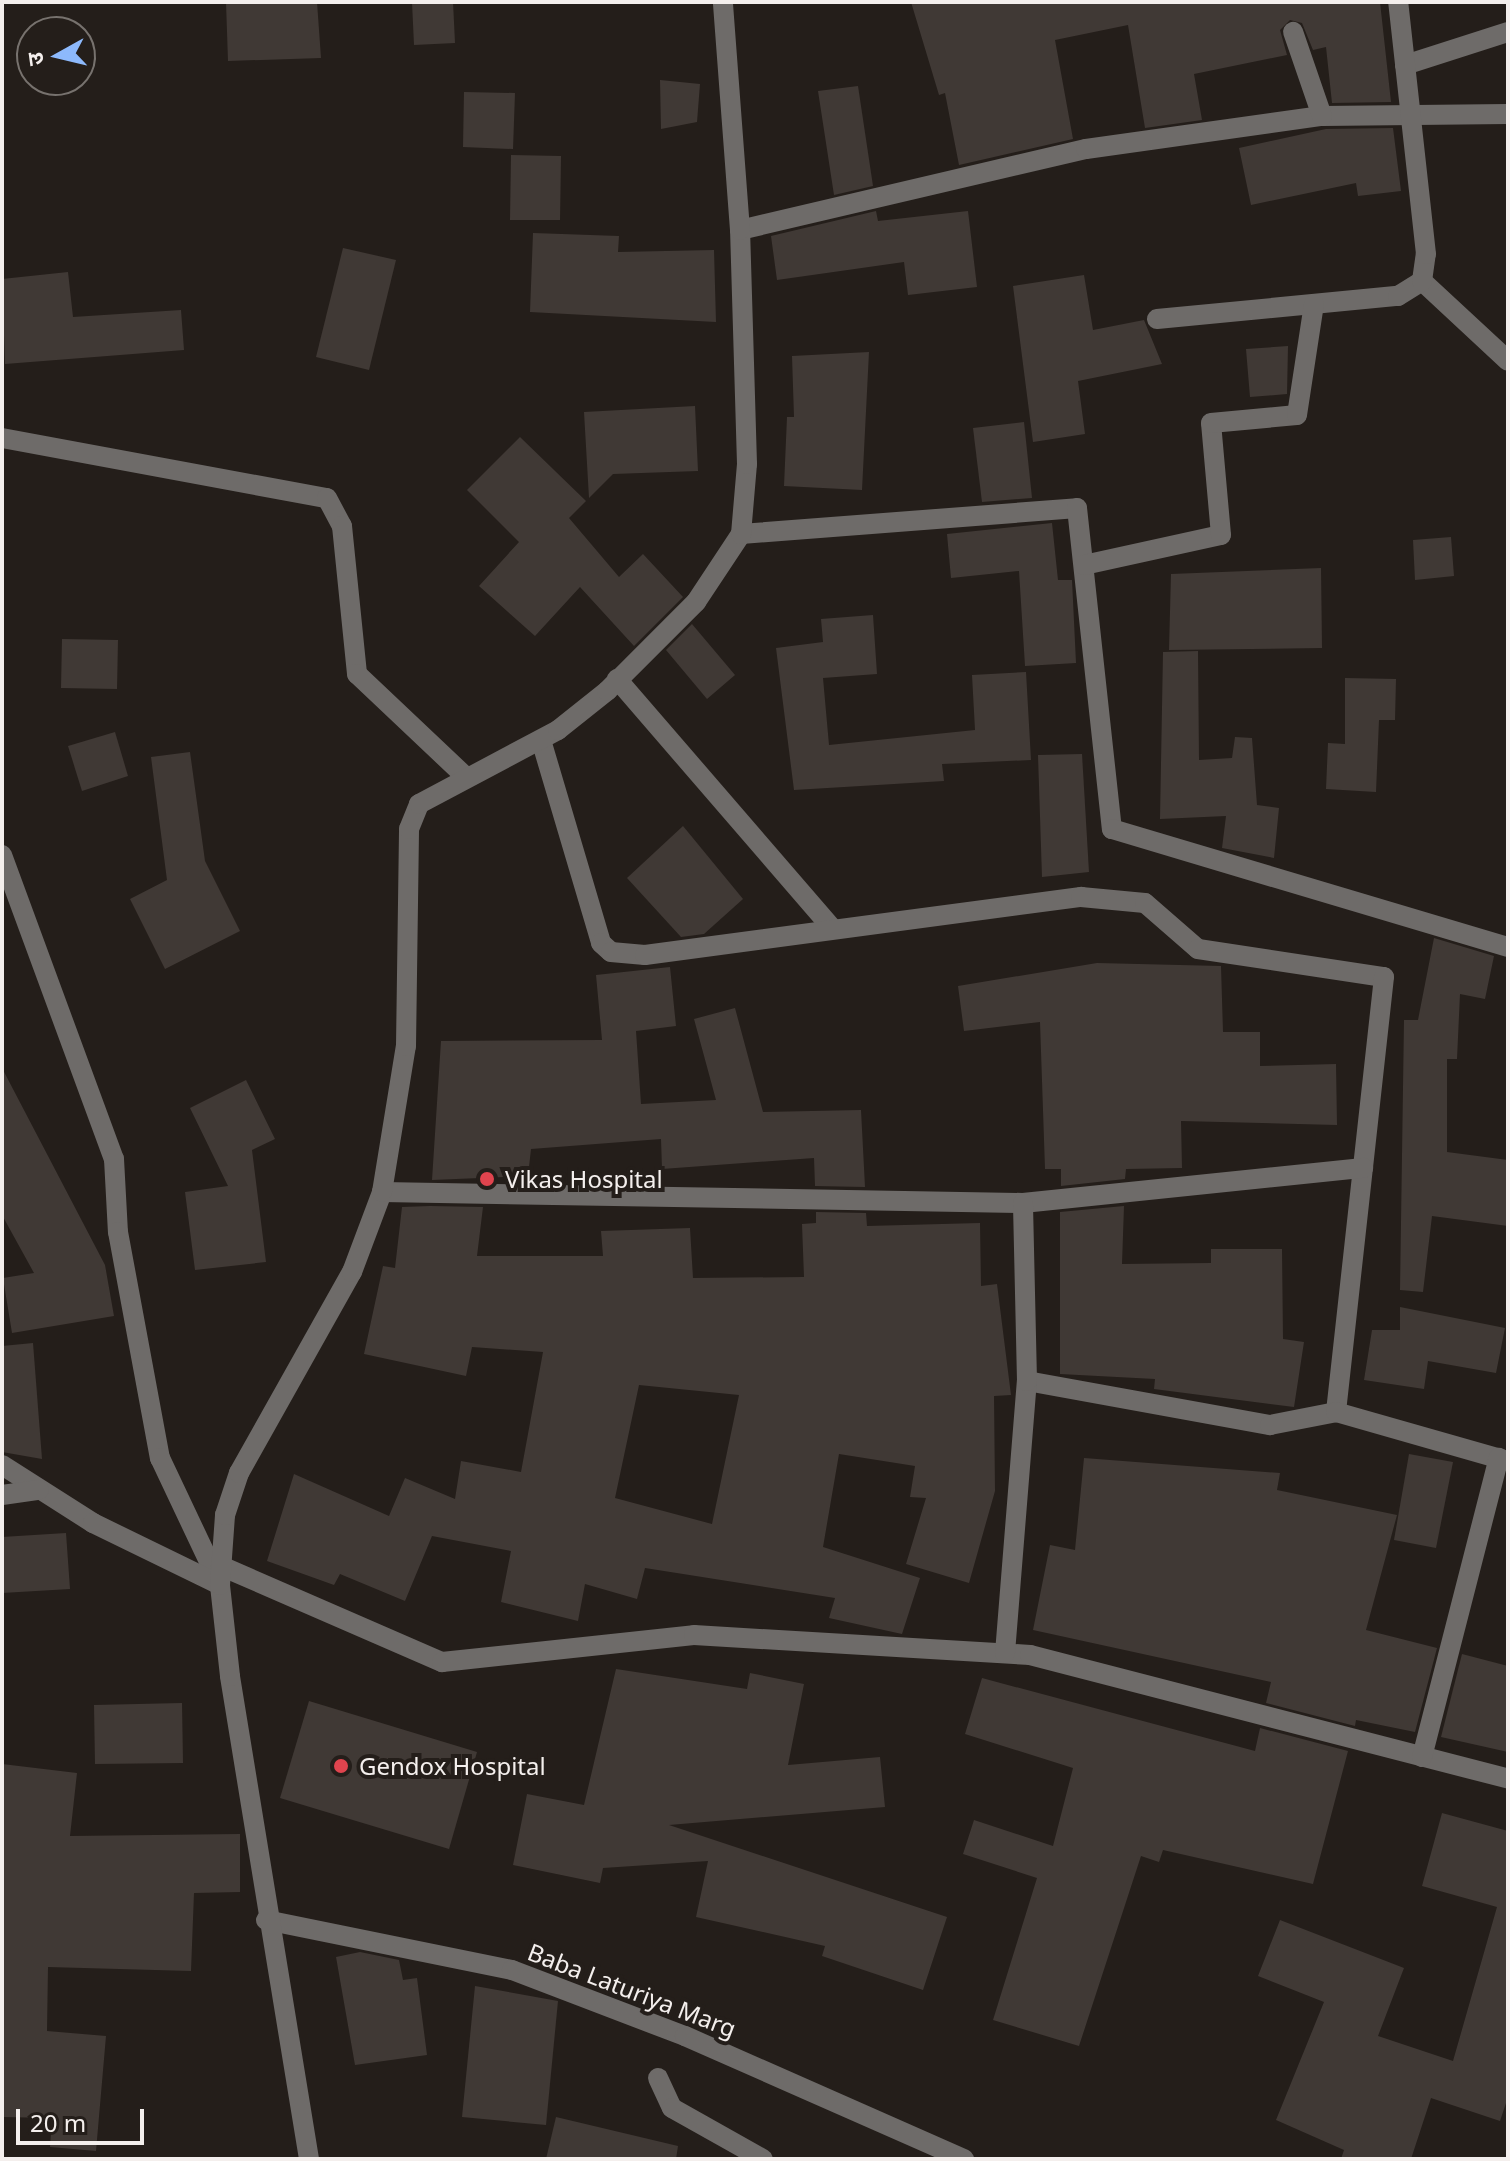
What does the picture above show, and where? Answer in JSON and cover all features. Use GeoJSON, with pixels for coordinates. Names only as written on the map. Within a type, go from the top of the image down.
{"type":"FeatureCollection","features":[{"type":"Feature","properties":{"kind":"street"},"geometry":{"type":"LineString","coordinates":[[309,2159],[266,1920],[220,1575],[225,1515],[239,1473],[352,1272],[382,1192],[406,1046],[409,829],[419,804],[541,740],[617,679],[696,602],[741,534],[747,464],[740,230],[723,2]]}},
{"type":"Feature","properties":{"kind":"street"},"geometry":{"type":"LineString","coordinates":[[1157,319],[1398,296],[1422,281],[1426,254],[1398,2]]}},
{"type":"Feature","properties":{"kind":"street"},"geometry":{"type":"LineString","coordinates":[[1293,32],[1322,116]]}},
{"type":"Feature","properties":{"kind":"street"},"geometry":{"type":"LineString","coordinates":[[1405,65],[1508,32]]}},
{"type":"Feature","properties":{"kind":"street"},"geometry":{"type":"LineString","coordinates":[[740,230],[1086,149],[1322,116],[1508,114]]}},
{"type":"Feature","properties":{"kind":"street"},"geometry":{"type":"LineString","coordinates":[[1422,281],[1508,361]]}},
{"type":"Feature","properties":{"kind":"street"},"geometry":{"type":"LineString","coordinates":[[1084,565],[1221,535],[1211,423],[1297,415],[1314,304]]}},
{"type":"Feature","properties":{"kind":"street"},"geometry":{"type":"LineString","coordinates":[[2,438],[327,498],[342,526],[357,674],[467,778]]}},
{"type":"Feature","properties":{"kind":"street"},"geometry":{"type":"LineString","coordinates":[[741,534],[1077,508],[1112,829],[1508,947]]}},
{"type":"Feature","properties":{"kind":"street"},"geometry":{"type":"LineString","coordinates":[[617,679],[831,927]]}},
{"type":"Feature","properties":{"kind":"street"},"geometry":{"type":"LineString","coordinates":[[541,740],[601,943],[611,952],[645,955],[831,927],[1081,897],[1145,903],[1198,949],[1384,977],[1336,1412]]}},
{"type":"Feature","properties":{"kind":"street"},"geometry":{"type":"LineString","coordinates":[[2,855],[114,1159],[118,1232],[160,1458],[220,1575]]}},
{"type":"Feature","properties":{"kind":"street"},"geometry":{"type":"LineString","coordinates":[[382,1192],[1023,1203],[1363,1168]]}},
{"type":"Feature","properties":{"kind":"street"},"geometry":{"type":"LineString","coordinates":[[1005,1653],[1027,1381],[1023,1203]]}},
{"type":"Feature","properties":{"kind":"street"},"geometry":{"type":"LineString","coordinates":[[1027,1381],[1270,1425],[1336,1412],[1504,1460],[1422,1757]]}},
{"type":"Feature","properties":{"kind":"street"},"geometry":{"type":"LineString","coordinates":[[2,1465],[39,1490],[220,1575],[442,1662],[694,1635],[1005,1653],[1508,1779]]}},
{"type":"Feature","properties":{"kind":"street"},"geometry":{"type":"LineString","coordinates":[[2,1495],[39,1490]]}},
{"type":"Feature","properties":{"kind":"street","name":"Baba Laturiya Marg"},"geometry":{"type":"LineString","coordinates":[[266,1920],[512,1970],[685,2036],[964,2159]]}},
{"type":"Feature","properties":{"kind":"street"},"geometry":{"type":"LineString","coordinates":[[658,2078],[672,2108],[763,2159]]}},
{"type":"Feature","properties":{"kind":"building"},"geometry":{"type":"Polygon","coordinates":[[[226,2],[317,2],[321,58],[228,61],[226,2]]]}},
{"type":"Feature","properties":{"kind":"building"},"geometry":{"type":"Polygon","coordinates":[[[412,2],[453,2],[455,43],[414,45],[412,2]]]}},
{"type":"Feature","properties":{"kind":"building"},"geometry":{"type":"Polygon","coordinates":[[[911,2],[1380,2],[1391,102],[1332,103],[1326,47],[1313,50],[1302,23],[1290,20],[1280,30],[1287,55],[1194,74],[1202,120],[1145,128],[1128,25],[1055,40],[1073,139],[959,165],[945,93],[939,95],[911,2]]]}},
{"type":"Feature","properties":{"kind":"building"},"geometry":{"type":"Polygon","coordinates":[[[660,80],[700,84],[697,122],[661,129],[660,80]]]}},
{"type":"Feature","properties":{"kind":"building"},"geometry":{"type":"Polygon","coordinates":[[[858,86],[873,186],[834,195],[818,91],[858,86]]]}},
{"type":"Feature","properties":{"kind":"building"},"geometry":{"type":"Polygon","coordinates":[[[464,92],[515,93],[513,149],[463,147],[464,92]]]}},
{"type":"Feature","properties":{"kind":"building"},"geometry":{"type":"Polygon","coordinates":[[[1393,128],[1401,191],[1358,196],[1356,183],[1251,205],[1239,148],[1326,129],[1393,128]]]}},
{"type":"Feature","properties":{"kind":"building"},"geometry":{"type":"Polygon","coordinates":[[[511,155],[561,156],[560,220],[510,220],[511,155]]]}},
{"type":"Feature","properties":{"kind":"building"},"geometry":{"type":"Polygon","coordinates":[[[876,211],[878,221],[968,211],[977,287],[908,295],[904,262],[777,280],[771,236],[876,211]]]}},
{"type":"Feature","properties":{"kind":"building"},"geometry":{"type":"Polygon","coordinates":[[[533,233],[619,236],[618,252],[714,250],[716,322],[530,312],[533,233]]]}},
{"type":"Feature","properties":{"kind":"building"},"geometry":{"type":"Polygon","coordinates":[[[343,248],[396,260],[369,370],[316,357],[343,248]]]}},
{"type":"Feature","properties":{"kind":"building"},"geometry":{"type":"Polygon","coordinates":[[[68,272],[73,317],[181,310],[184,350],[5,364],[2,279],[68,272]]]}},
{"type":"Feature","properties":{"kind":"building"},"geometry":{"type":"Polygon","coordinates":[[[1084,275],[1093,330],[1144,320],[1162,364],[1078,381],[1085,434],[1033,442],[1013,286],[1084,275]]]}},
{"type":"Feature","properties":{"kind":"building"},"geometry":{"type":"Polygon","coordinates":[[[1288,346],[1287,394],[1250,397],[1246,349],[1288,346]]]}},
{"type":"Feature","properties":{"kind":"building"},"geometry":{"type":"Polygon","coordinates":[[[869,352],[862,490],[784,486],[787,417],[794,417],[792,356],[869,352]]]}},
{"type":"Feature","properties":{"kind":"building"},"geometry":{"type":"Polygon","coordinates":[[[695,406],[698,471],[613,474],[589,498],[584,412],[695,406]]]}},
{"type":"Feature","properties":{"kind":"building"},"geometry":{"type":"Polygon","coordinates":[[[1024,422],[1032,498],[982,502],[973,428],[1024,422]]]}},
{"type":"Feature","properties":{"kind":"building"},"geometry":{"type":"Polygon","coordinates":[[[520,437],[586,501],[569,518],[619,577],[643,554],[683,597],[634,646],[580,587],[535,636],[479,586],[519,542],[467,490],[520,437]]]}},
{"type":"Feature","properties":{"kind":"building"},"geometry":{"type":"Polygon","coordinates":[[[1052,523],[1058,580],[1072,580],[1076,663],[1025,666],[1019,571],[951,578],[947,534],[1052,523]]]}},
{"type":"Feature","properties":{"kind":"building"},"geometry":{"type":"Polygon","coordinates":[[[1451,537],[1454,576],[1415,580],[1413,540],[1451,537]]]}},
{"type":"Feature","properties":{"kind":"building"},"geometry":{"type":"Polygon","coordinates":[[[1321,568],[1322,648],[1169,650],[1171,574],[1321,568]]]}},
{"type":"Feature","properties":{"kind":"building"},"geometry":{"type":"Polygon","coordinates":[[[873,615],[877,674],[823,678],[829,745],[975,730],[972,675],[1026,672],[1031,760],[942,764],[944,781],[794,790],[776,648],[823,642],[821,619],[873,615]]]}},
{"type":"Feature","properties":{"kind":"building"},"geometry":{"type":"Polygon","coordinates":[[[692,624],[735,675],[707,699],[666,650],[692,624]]]}},
{"type":"Feature","properties":{"kind":"building"},"geometry":{"type":"Polygon","coordinates":[[[62,639],[118,640],[117,689],[61,688],[62,639]]]}},
{"type":"Feature","properties":{"kind":"building"},"geometry":{"type":"Polygon","coordinates":[[[1198,651],[1199,760],[1232,758],[1235,737],[1252,738],[1257,805],[1279,808],[1274,858],[1222,848],[1226,816],[1160,819],[1163,652],[1198,651]]]}},
{"type":"Feature","properties":{"kind":"building"},"geometry":{"type":"Polygon","coordinates":[[[1345,678],[1396,679],[1395,720],[1379,720],[1376,792],[1326,789],[1328,743],[1345,744],[1345,678]]]}},
{"type":"Feature","properties":{"kind":"building"},"geometry":{"type":"Polygon","coordinates":[[[115,732],[128,776],[82,791],[68,746],[115,732]]]}},
{"type":"Feature","properties":{"kind":"building"},"geometry":{"type":"Polygon","coordinates":[[[190,752],[205,861],[240,931],[165,969],[130,899],[167,880],[151,757],[190,752]]]}},
{"type":"Feature","properties":{"kind":"building"},"geometry":{"type":"Polygon","coordinates":[[[1082,754],[1089,872],[1042,877],[1038,755],[1082,754]]]}},
{"type":"Feature","properties":{"kind":"building"},"geometry":{"type":"Polygon","coordinates":[[[683,826],[743,899],[704,934],[681,937],[627,878],[683,826]]]}},
{"type":"Feature","properties":{"kind":"building"},"geometry":{"type":"Polygon","coordinates":[[[1434,938],[1494,956],[1485,999],[1460,994],[1457,1059],[1447,1059],[1447,1152],[1508,1160],[1508,1226],[1432,1216],[1423,1292],[1400,1290],[1404,1020],[1418,1020],[1434,938]]]}},
{"type":"Feature","properties":{"kind":"building"},"geometry":{"type":"Polygon","coordinates":[[[1097,963],[1221,966],[1223,1032],[1260,1032],[1260,1066],[1336,1064],[1337,1125],[1181,1121],[1182,1168],[1126,1169],[1125,1179],[1061,1186],[1061,1169],[1045,1169],[1040,1022],[964,1031],[958,986],[1097,963]]]}},
{"type":"Feature","properties":{"kind":"building"},"geometry":{"type":"Polygon","coordinates":[[[670,967],[676,1026],[636,1031],[641,1104],[716,1100],[694,1019],[735,1008],[763,1112],[861,1110],[865,1187],[815,1186],[814,1158],[662,1169],[661,1139],[531,1149],[528,1176],[432,1180],[441,1041],[602,1040],[596,975],[670,967]]]}},
{"type":"Feature","properties":{"kind":"building"},"geometry":{"type":"Polygon","coordinates":[[[2,1068],[105,1265],[114,1316],[12,1333],[3,1278],[34,1273],[2,1215],[2,1068]]]}},
{"type":"Feature","properties":{"kind":"building"},"geometry":{"type":"Polygon","coordinates":[[[246,1080],[275,1139],[252,1150],[266,1262],[195,1270],[185,1192],[228,1186],[190,1108],[246,1080]]]}},
{"type":"Feature","properties":{"kind":"building"},"geometry":{"type":"Polygon","coordinates":[[[1124,1206],[1122,1264],[1211,1263],[1211,1249],[1282,1249],[1283,1339],[1304,1342],[1294,1407],[1154,1389],[1155,1379],[1060,1374],[1060,1212],[1124,1206]]]}},
{"type":"Feature","properties":{"kind":"building"},"geometry":{"type":"Polygon","coordinates":[[[402,1207],[483,1207],[477,1256],[603,1256],[601,1231],[690,1228],[693,1278],[804,1277],[802,1224],[816,1223],[816,1212],[866,1213],[867,1226],[980,1223],[981,1286],[997,1284],[1011,1395],[994,1396],[995,1491],[969,1583],[906,1564],[926,1498],[910,1497],[915,1466],[839,1454],[823,1547],[920,1578],[902,1634],[829,1618],[835,1598],[645,1568],[637,1599],[585,1584],[578,1621],[501,1602],[511,1551],[432,1536],[405,1601],[340,1574],[334,1585],[267,1561],[294,1474],[389,1516],[405,1478],[455,1499],[461,1461],[521,1472],[543,1352],[472,1347],[466,1376],[364,1354],[383,1266],[395,1268],[402,1207]],[[639,1385],[615,1498],[712,1524],[739,1395],[639,1385]]]}},
{"type":"Feature","properties":{"kind":"building"},"geometry":{"type":"Polygon","coordinates":[[[1400,1307],[1505,1328],[1496,1373],[1428,1361],[1424,1389],[1364,1380],[1372,1330],[1400,1330],[1400,1307]]]}},
{"type":"Feature","properties":{"kind":"building"},"geometry":{"type":"Polygon","coordinates":[[[33,1343],[42,1459],[2,1452],[2,1346],[33,1343]]]}},
{"type":"Feature","properties":{"kind":"building"},"geometry":{"type":"Polygon","coordinates":[[[1409,1454],[1453,1462],[1436,1548],[1394,1540],[1409,1454]]]}},
{"type":"Feature","properties":{"kind":"building"},"geometry":{"type":"Polygon","coordinates":[[[1084,1458],[1280,1473],[1277,1490],[1397,1515],[1366,1630],[1437,1648],[1415,1732],[1356,1720],[1355,1726],[1266,1703],[1271,1682],[1033,1630],[1050,1545],[1075,1550],[1084,1458]]]}},
{"type":"Feature","properties":{"kind":"building"},"geometry":{"type":"Polygon","coordinates":[[[66,1533],[70,1589],[2,1593],[2,1537],[66,1533]]]}},
{"type":"Feature","properties":{"kind":"building"},"geometry":{"type":"Polygon","coordinates":[[[1462,1654],[1508,1666],[1508,1752],[1441,1737],[1462,1654]]]}},
{"type":"Feature","properties":{"kind":"building"},"geometry":{"type":"Polygon","coordinates":[[[616,1669],[747,1689],[750,1673],[804,1684],[788,1765],[880,1757],[885,1807],[669,1825],[947,1917],[923,1990],[822,1956],[825,1946],[696,1917],[708,1861],[603,1868],[600,1883],[513,1865],[527,1794],[584,1805],[616,1669]]]}},
{"type":"Feature","properties":{"kind":"building"},"geometry":{"type":"Polygon","coordinates":[[[982,1678],[1255,1751],[1260,1728],[1348,1751],[1313,1884],[1163,1850],[1159,1862],[1141,1856],[1079,2046],[993,2020],[1037,1878],[963,1854],[974,1820],[1053,1846],[1073,1768],[965,1734],[982,1678]]]}},
{"type":"Feature","properties":{"kind":"building"},"geometry":{"type":"Polygon","coordinates":[[[309,1701],[477,1752],[449,1849],[280,1798],[309,1701]]]}},
{"type":"Feature","properties":{"kind":"building"},"geometry":{"type":"Polygon","coordinates":[[[182,1703],[183,1763],[95,1764],[94,1705],[182,1703]]]}},
{"type":"Feature","properties":{"kind":"building"},"geometry":{"type":"Polygon","coordinates":[[[2,1764],[77,1773],[70,1836],[240,1834],[240,1892],[194,1893],[191,1971],[48,1967],[47,2031],[106,2036],[96,2151],[50,2147],[52,2118],[2,2117],[2,1764]]]}},
{"type":"Feature","properties":{"kind":"building"},"geometry":{"type":"Polygon","coordinates":[[[1442,1813],[1508,1831],[1508,2097],[1500,2121],[1431,2098],[1411,2159],[1341,2159],[1344,2150],[1276,2120],[1324,2002],[1258,1976],[1280,1920],[1404,1968],[1378,2036],[1453,2061],[1497,1907],[1422,1886],[1442,1813]]]}},
{"type":"Feature","properties":{"kind":"building"},"geometry":{"type":"Polygon","coordinates":[[[360,1952],[399,1960],[403,1980],[417,1978],[427,2055],[355,2065],[336,1957],[360,1952]]]}},
{"type":"Feature","properties":{"kind":"building"},"geometry":{"type":"Polygon","coordinates":[[[475,1986],[558,2001],[546,2125],[462,2117],[475,1986]]]}},
{"type":"Feature","properties":{"kind":"building"},"geometry":{"type":"Polygon","coordinates":[[[556,2117],[678,2146],[676,2159],[546,2159],[556,2117]]]}},
{"type":"Feature","properties":{"kind":"place","name":"Vikas Hospital"},"geometry":{"type":"Point","coordinates":[487,1179]}},
{"type":"Feature","properties":{"kind":"place","name":"Gendox Hospital"},"geometry":{"type":"Point","coordinates":[341,1766]}}]}
